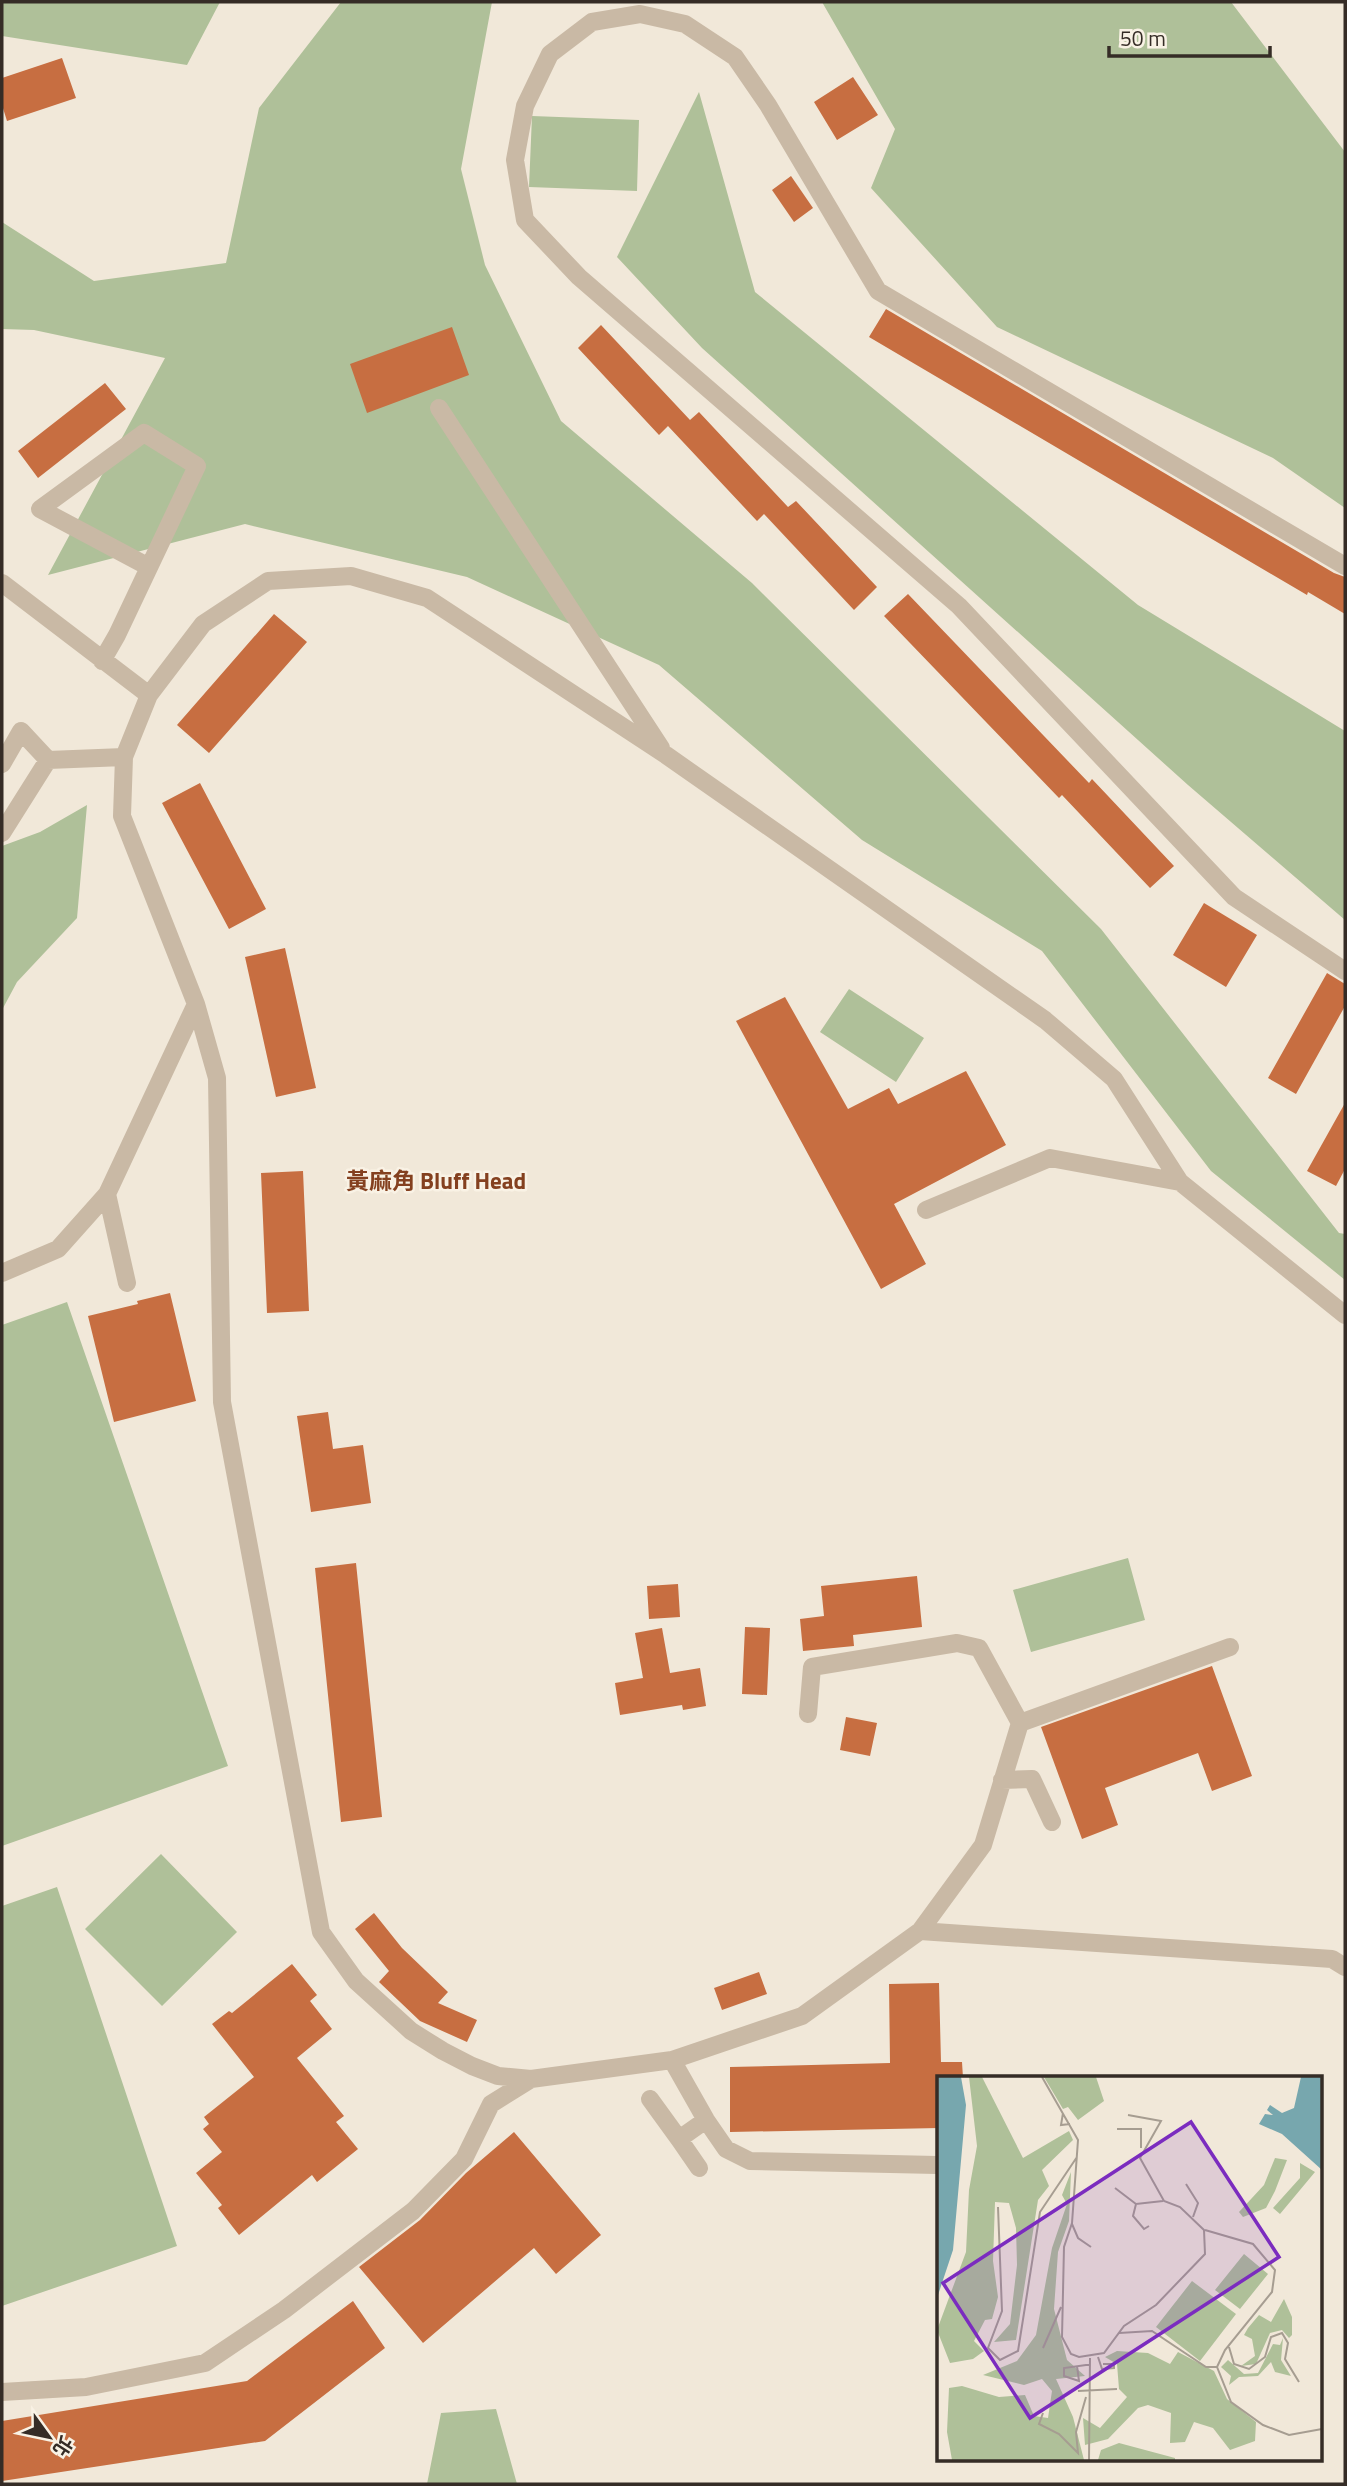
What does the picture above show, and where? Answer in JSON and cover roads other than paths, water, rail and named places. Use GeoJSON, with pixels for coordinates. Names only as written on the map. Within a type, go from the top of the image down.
{"type":"FeatureCollection","features":[{"type":"Feature","properties":{"kind":"lane"},"geometry":{"type":"LineString","coordinates":[[1345,566],[878,290],[768,105],[735,57],[685,24],[640,14],[592,22],[550,54],[525,106],[515,160],[525,220],[579,276],[959,606],[1234,897],[1345,971]]}},
{"type":"Feature","properties":{"kind":"lane"},"geometry":{"type":"LineString","coordinates":[[439,408],[666,755]]}},
{"type":"Feature","properties":{"kind":"lane"},"geometry":{"type":"LineString","coordinates":[[102,661],[149,567],[197,466],[144,433],[40,509],[149,567]]}},
{"type":"Feature","properties":{"kind":"lane"},"geometry":{"type":"LineString","coordinates":[[808,1714],[812,1667],[957,1643],[979,1647],[1020,1723],[983,1845],[920,1931],[802,2016],[672,2060],[531,2079],[498,2076],[443,2051],[411,2031],[356,1981],[321,1931],[222,1402],[217,1078],[196,1004],[121,816],[124,757],[149,695],[203,624],[268,581],[351,576],[427,598],[666,755],[1045,1020],[1114,1079],[1180,1182],[1345,1315]]}},
{"type":"Feature","properties":{"kind":"lane"},"geometry":{"type":"LineString","coordinates":[[2,583],[149,695]]}},
{"type":"Feature","properties":{"kind":"lane"},"geometry":{"type":"LineString","coordinates":[[2,764],[21,731],[48,760],[124,757]]}},
{"type":"Feature","properties":{"kind":"lane"},"geometry":{"type":"LineString","coordinates":[[2,833],[48,760]]}},
{"type":"Feature","properties":{"kind":"lane"},"geometry":{"type":"LineString","coordinates":[[2,1273],[58,1249],[107,1194],[196,1004]]}},
{"type":"Feature","properties":{"kind":"lane"},"geometry":{"type":"LineString","coordinates":[[926,1210],[1050,1158],[1180,1182]]}},
{"type":"Feature","properties":{"kind":"lane"},"geometry":{"type":"LineString","coordinates":[[107,1194],[127,1283]]}},
{"type":"Feature","properties":{"kind":"lane"},"geometry":{"type":"LineString","coordinates":[[1020,1723],[1230,1647]]}},
{"type":"Feature","properties":{"kind":"lane"},"geometry":{"type":"LineString","coordinates":[[1002,1780],[1029,1772],[1052,1822]]}},
{"type":"Feature","properties":{"kind":"lane"},"geometry":{"type":"LineString","coordinates":[[920,1931],[1332,1959],[1345,1967]]}},
{"type":"Feature","properties":{"kind":"lane"},"geometry":{"type":"LineString","coordinates":[[672,2060],[726,2149],[750,2161],[937,2165]]}},
{"type":"Feature","properties":{"kind":"lane"},"geometry":{"type":"LineString","coordinates":[[2,2392],[86,2386],[205,2362],[284,2310],[413,2211],[464,2159],[491,2104],[531,2079]]}},
{"type":"Feature","properties":{"kind":"lane"},"geometry":{"type":"LineString","coordinates":[[650,2099],[699,2168]]}},
{"type":"Feature","properties":{"kind":"lane"},"geometry":{"type":"LineString","coordinates":[[679,2139],[706,2120]]}},
{"type":"Feature","properties":{"kind":"district","name":"黃麻角 Bluff Head"},"geometry":{"type":"Point","coordinates":[436,1180]}}]}
